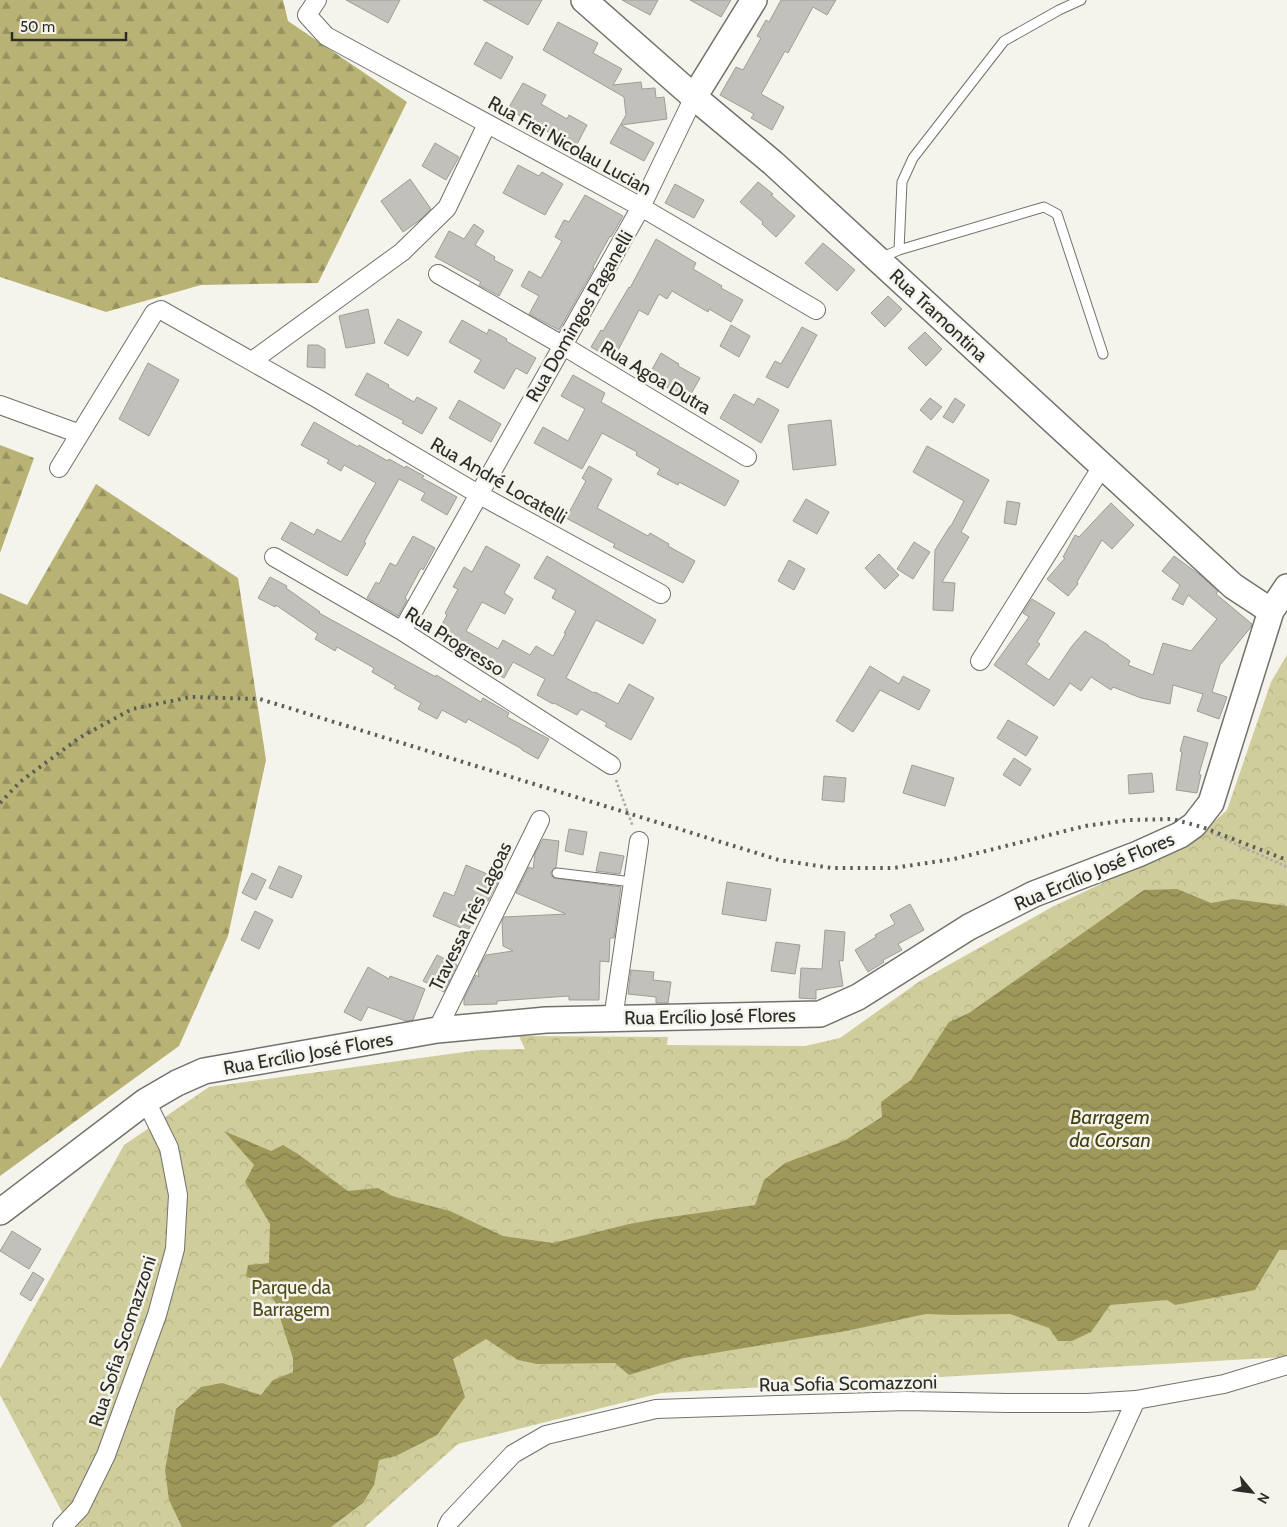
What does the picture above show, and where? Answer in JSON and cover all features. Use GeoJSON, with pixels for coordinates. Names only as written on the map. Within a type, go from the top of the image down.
{"type":"FeatureCollection","features":[{"type":"Feature","properties":{"kind":"street"},"geometry":{"type":"LineString","coordinates":[[309,8],[317,0]]}},
{"type":"Feature","properties":{"kind":"street","name":"Rua Tramontina"},"geometry":{"type":"LineString","coordinates":[[584,0],[694,97],[888,255],[1102,465],[1233,586],[1271,611]]}},
{"type":"Feature","properties":{"kind":"street","name":"Rua Domingos Paganelli"},"geometry":{"type":"LineString","coordinates":[[402,631],[640,207],[694,97],[754,0]]}},
{"type":"Feature","properties":{"kind":"street","name":"Rua Frei Nicolau Lucian"},"geometry":{"type":"LineString","coordinates":[[309,8],[326,36],[640,207],[816,310]]}},
{"type":"Feature","properties":{"kind":"street"},"geometry":{"type":"LineString","coordinates":[[252,361],[402,252],[447,208],[487,124]]}},
{"type":"Feature","properties":{"kind":"street","name":"Rua Agoa Dutra"},"geometry":{"type":"LineString","coordinates":[[438,274],[562,345],[747,457]]}},
{"type":"Feature","properties":{"kind":"street","name":"Rua André Locatelli"},"geometry":{"type":"LineString","coordinates":[[80,434],[154,313],[161,310],[318,399],[478,494],[661,594]]}},
{"type":"Feature","properties":{"kind":"street"},"geometry":{"type":"LineString","coordinates":[[0,405],[80,434],[60,468]]}},
{"type":"Feature","properties":{"kind":"street"},"geometry":{"type":"LineString","coordinates":[[980,661],[1102,465]]}},
{"type":"Feature","properties":{"kind":"street","name":"Rua Progresso"},"geometry":{"type":"LineString","coordinates":[[274,556],[402,631],[611,765]]}},
{"type":"Feature","properties":{"kind":"street"},"geometry":{"type":"LineString","coordinates":[[1271,611],[1287,586]]}},
{"type":"Feature","properties":{"kind":"street","name":"Rua Ercílio José Flores"},"geometry":{"type":"LineString","coordinates":[[0,1212],[146,1101],[177,1083],[204,1071],[437,1030],[546,1020],[820,1014],[858,997],[969,927],[1034,894],[1180,836],[1194,825],[1212,803],[1271,611]]}},
{"type":"Feature","properties":{"kind":"street","name":"Travessa Três Lagoas"},"geometry":{"type":"LineString","coordinates":[[437,1030],[540,820]]}},
{"type":"Feature","properties":{"kind":"street"},"geometry":{"type":"LineString","coordinates":[[613,1019],[639,842]]}},
{"type":"Feature","properties":{"kind":"street","name":"Rua Sofia Scomazzoni"},"geometry":{"type":"LineString","coordinates":[[62,1527],[80,1508],[106,1455],[157,1315],[175,1249],[178,1195],[169,1148],[146,1101]]}},
{"type":"Feature","properties":{"kind":"street","name":"Rua Sofia Scomazzoni"},"geometry":{"type":"LineString","coordinates":[[447,1527],[450,1521],[513,1454],[546,1435],[656,1409],[906,1401],[1086,1403],[1136,1400],[1224,1384],[1287,1365]]}},
{"type":"Feature","properties":{"kind":"street"},"geometry":{"type":"LineString","coordinates":[[1078,1527],[1136,1400]]}},
{"type":"Feature","properties":{"kind":"lane"},"geometry":{"type":"LineString","coordinates":[[1081,0],[1059,10],[1004,41],[913,158],[902,182],[888,255],[1044,207],[1057,214],[1103,354]]}},
{"type":"Feature","properties":{"kind":"lane"},"geometry":{"type":"LineString","coordinates":[[557,873],[633,882]]}},
{"type":"Feature","properties":{"kind":"path"},"geometry":{"type":"LineString","coordinates":[[611,765],[631,820]]}},
{"type":"Feature","properties":{"kind":"path"},"geometry":{"type":"LineString","coordinates":[[1194,825],[1287,868]]}},
{"type":"Feature","properties":{"kind":"green space"},"geometry":{"type":"Polygon","coordinates":[[[0,0],[283,0],[288,21],[407,102],[318,283],[201,285],[106,312],[0,277],[0,0]]]}},
{"type":"Feature","properties":{"kind":"green space"},"geometry":{"type":"Polygon","coordinates":[[[0,445],[34,458],[0,553],[0,445]]]}},
{"type":"Feature","properties":{"kind":"green space"},"geometry":{"type":"Polygon","coordinates":[[[96,484],[238,578],[266,760],[228,936],[179,1046],[0,1176],[0,593],[27,605],[96,484]]]}},
{"type":"Feature","properties":{"kind":"green space","name":"Parque da Barragem"},"geometry":{"type":"Polygon","coordinates":[[[1287,655],[1287,1357],[661,1393],[458,1444],[365,1527],[70,1527],[0,1395],[0,1369],[124,1145],[209,1087],[479,1050],[525,1049],[519,1036],[668,1037],[667,1045],[805,1046],[840,1038],[920,981],[1052,907],[1194,840],[1227,810],[1271,682],[1287,655]]]}},
{"type":"Feature","properties":{"kind":"water","name":"Barragem da Corsan"},"geometry":{"type":"Polygon","coordinates":[[[1177,889],[1211,903],[1233,899],[1287,906],[1287,1250],[1279,1250],[1255,1290],[1175,1305],[1167,1300],[1110,1305],[1091,1332],[1072,1341],[1058,1341],[1049,1328],[1010,1314],[926,1314],[846,1331],[684,1358],[629,1375],[615,1363],[537,1364],[518,1360],[486,1339],[453,1359],[465,1397],[437,1435],[396,1456],[379,1460],[374,1485],[363,1503],[331,1527],[182,1527],[169,1500],[165,1470],[176,1409],[201,1387],[222,1383],[261,1395],[273,1380],[293,1372],[293,1358],[275,1302],[263,1285],[246,1276],[248,1265],[269,1263],[270,1224],[245,1182],[254,1165],[224,1131],[271,1151],[283,1145],[348,1191],[378,1188],[392,1196],[450,1211],[503,1236],[553,1243],[629,1224],[755,1205],[764,1180],[785,1163],[844,1141],[882,1117],[881,1102],[911,1080],[949,1022],[969,1013],[1144,890],[1177,889]]]}},
{"type":"Feature","properties":{"kind":"building"},"geometry":{"type":"Polygon","coordinates":[[[346,0],[400,0],[388,23],[346,0]]]}},
{"type":"Feature","properties":{"kind":"building"},"geometry":{"type":"Polygon","coordinates":[[[483,0],[542,0],[528,25],[483,0]]]}},
{"type":"Feature","properties":{"kind":"building"},"geometry":{"type":"Polygon","coordinates":[[[622,0],[658,0],[650,15],[622,0]]]}},
{"type":"Feature","properties":{"kind":"building"},"geometry":{"type":"Polygon","coordinates":[[[690,0],[731,0],[721,17],[690,0]]]}},
{"type":"Feature","properties":{"kind":"building"},"geometry":{"type":"Polygon","coordinates":[[[781,0],[836,0],[827,15],[813,7],[788,53],[785,51],[761,94],[784,107],[772,130],[751,118],[754,114],[720,95],[736,67],[743,70],[761,38],[757,36],[766,20],[769,22],[781,0]]]}},
{"type":"Feature","properties":{"kind":"building"},"geometry":{"type":"Polygon","coordinates":[[[558,22],[598,43],[593,53],[622,69],[613,85],[641,82],[642,89],[655,88],[656,98],[664,97],[667,119],[621,125],[654,143],[644,161],[610,143],[626,115],[624,97],[543,50],[558,22]]]}},
{"type":"Feature","properties":{"kind":"building"},"geometry":{"type":"Polygon","coordinates":[[[486,42],[513,57],[501,79],[474,64],[486,42]]]}},
{"type":"Feature","properties":{"kind":"building"},"geometry":{"type":"Polygon","coordinates":[[[523,83],[546,95],[541,104],[567,119],[569,115],[587,125],[573,152],[554,142],[557,137],[508,109],[523,83]]]}},
{"type":"Feature","properties":{"kind":"building"},"geometry":{"type":"Polygon","coordinates":[[[435,143],[459,157],[446,180],[422,166],[435,143]]]}},
{"type":"Feature","properties":{"kind":"building"},"geometry":{"type":"Polygon","coordinates":[[[518,165],[539,176],[542,172],[563,184],[545,215],[503,193],[518,165]]]}},
{"type":"Feature","properties":{"kind":"building"},"geometry":{"type":"Polygon","coordinates":[[[410,179],[431,209],[420,220],[403,232],[381,201],[410,179]]]}},
{"type":"Feature","properties":{"kind":"building"},"geometry":{"type":"Polygon","coordinates":[[[758,182],[795,216],[776,237],[762,224],[763,222],[740,202],[758,182]]]}},
{"type":"Feature","properties":{"kind":"building"},"geometry":{"type":"Polygon","coordinates":[[[675,184],[704,200],[694,218],[665,203],[675,184]]]}},
{"type":"Feature","properties":{"kind":"building"},"geometry":{"type":"Polygon","coordinates":[[[585,195],[623,216],[610,236],[559,330],[529,314],[539,296],[521,286],[529,271],[541,278],[562,241],[555,237],[564,220],[569,222],[585,195]]]}},
{"type":"Feature","properties":{"kind":"building"},"geometry":{"type":"Polygon","coordinates":[[[474,224],[484,231],[475,245],[495,257],[494,260],[513,270],[499,296],[479,285],[481,282],[435,257],[449,231],[464,239],[474,224]]]}},
{"type":"Feature","properties":{"kind":"building"},"geometry":{"type":"Polygon","coordinates":[[[656,239],[696,263],[693,269],[743,300],[731,322],[709,309],[708,312],[672,291],[667,299],[659,294],[648,315],[639,310],[613,360],[591,347],[630,288],[656,239]]]}},
{"type":"Feature","properties":{"kind":"building"},"geometry":{"type":"Polygon","coordinates":[[[823,243],[855,270],[837,291],[805,263],[823,243]]]}},
{"type":"Feature","properties":{"kind":"building"},"geometry":{"type":"Polygon","coordinates":[[[888,296],[902,309],[885,327],[871,313],[888,296]]]}},
{"type":"Feature","properties":{"kind":"building"},"geometry":{"type":"Polygon","coordinates":[[[368,309],[375,343],[346,348],[339,316],[368,309]]]}},
{"type":"Feature","properties":{"kind":"building"},"geometry":{"type":"Polygon","coordinates":[[[398,319],[422,332],[408,356],[384,343],[398,319]]]}},
{"type":"Feature","properties":{"kind":"building"},"geometry":{"type":"Polygon","coordinates":[[[462,320],[487,334],[489,329],[536,358],[527,374],[516,368],[504,389],[474,372],[481,360],[449,342],[462,320]]]}},
{"type":"Feature","properties":{"kind":"building"},"geometry":{"type":"Polygon","coordinates":[[[731,325],[750,336],[739,357],[720,346],[731,325]]]}},
{"type":"Feature","properties":{"kind":"building"},"geometry":{"type":"Polygon","coordinates":[[[802,327],[817,335],[788,388],[766,377],[775,361],[781,364],[802,327]]]}},
{"type":"Feature","properties":{"kind":"building"},"geometry":{"type":"Polygon","coordinates":[[[925,332],[942,349],[926,366],[908,348],[925,332]]]}},
{"type":"Feature","properties":{"kind":"building"},"geometry":{"type":"Polygon","coordinates":[[[308,345],[318,345],[325,349],[325,368],[307,367],[308,345]]]}},
{"type":"Feature","properties":{"kind":"building"},"geometry":{"type":"Polygon","coordinates":[[[661,353],[679,364],[678,366],[700,378],[687,401],[648,377],[661,353]]]}},
{"type":"Feature","properties":{"kind":"building"},"geometry":{"type":"Polygon","coordinates":[[[148,363],[179,380],[149,436],[119,419],[148,363]]]}},
{"type":"Feature","properties":{"kind":"building"},"geometry":{"type":"Polygon","coordinates":[[[367,373],[414,402],[417,397],[437,408],[422,434],[402,423],[404,421],[355,395],[367,373]]]}},
{"type":"Feature","properties":{"kind":"building"},"geometry":{"type":"Polygon","coordinates":[[[573,375],[605,393],[601,402],[739,481],[725,506],[679,482],[678,485],[657,474],[660,469],[636,455],[637,452],[602,433],[582,469],[534,443],[543,427],[568,441],[585,409],[561,396],[573,375]]]}},
{"type":"Feature","properties":{"kind":"building"},"geometry":{"type":"Polygon","coordinates":[[[734,394],[754,405],[758,398],[779,410],[761,443],[720,418],[734,394]]]}},
{"type":"Feature","properties":{"kind":"building"},"geometry":{"type":"Polygon","coordinates":[[[930,398],[942,407],[931,420],[920,410],[930,398]]]}},
{"type":"Feature","properties":{"kind":"building"},"geometry":{"type":"Polygon","coordinates":[[[955,398],[965,405],[953,423],[943,417],[955,398]]]}},
{"type":"Feature","properties":{"kind":"building"},"geometry":{"type":"Polygon","coordinates":[[[459,400],[501,424],[491,442],[449,418],[459,400]]]}},
{"type":"Feature","properties":{"kind":"building"},"geometry":{"type":"Polygon","coordinates":[[[831,420],[836,465],[793,470],[788,425],[831,420]]]}},
{"type":"Feature","properties":{"kind":"building"},"geometry":{"type":"Polygon","coordinates":[[[314,422],[358,447],[359,445],[405,468],[406,466],[424,476],[422,478],[457,497],[447,515],[421,500],[425,493],[399,479],[347,576],[281,539],[291,522],[314,535],[317,529],[341,542],[376,483],[344,465],[341,471],[327,463],[329,460],[301,445],[314,422]]]}},
{"type":"Feature","properties":{"kind":"building"},"geometry":{"type":"Polygon","coordinates":[[[927,446],[989,480],[961,532],[969,537],[942,582],[955,583],[953,611],[933,610],[935,550],[951,526],[964,501],[913,472],[927,446]]]}},
{"type":"Feature","properties":{"kind":"building"},"geometry":{"type":"Polygon","coordinates":[[[589,466],[612,479],[597,508],[648,536],[650,533],[669,544],[668,546],[695,561],[683,583],[613,547],[615,544],[566,518],[586,481],[582,478],[589,466]]]}},
{"type":"Feature","properties":{"kind":"building"},"geometry":{"type":"Polygon","coordinates":[[[806,499],[829,512],[817,534],[793,521],[806,499]]]}},
{"type":"Feature","properties":{"kind":"building"},"geometry":{"type":"Polygon","coordinates":[[[1007,501],[1020,503],[1016,525],[1004,523],[1007,501]]]}},
{"type":"Feature","properties":{"kind":"building"},"geometry":{"type":"Polygon","coordinates":[[[1111,503],[1134,525],[1112,549],[1102,540],[1077,582],[1078,584],[1068,596],[1047,579],[1065,558],[1063,557],[1075,535],[1079,537],[1111,503]]]}},
{"type":"Feature","properties":{"kind":"building"},"geometry":{"type":"Polygon","coordinates":[[[413,536],[435,548],[423,570],[421,568],[398,616],[367,598],[376,582],[379,584],[390,563],[396,566],[413,536]]]}},
{"type":"Feature","properties":{"kind":"building"},"geometry":{"type":"Polygon","coordinates":[[[914,542],[930,552],[913,579],[897,569],[914,542]]]}},
{"type":"Feature","properties":{"kind":"building"},"geometry":{"type":"Polygon","coordinates":[[[486,546],[520,565],[504,593],[513,599],[505,614],[482,602],[466,631],[498,649],[503,640],[530,655],[536,646],[553,656],[566,633],[564,633],[576,611],[552,598],[556,590],[534,578],[547,556],[656,620],[643,644],[596,620],[566,678],[618,704],[629,684],[654,698],[631,740],[605,726],[607,723],[581,709],[577,715],[537,695],[545,679],[513,662],[504,678],[488,669],[489,666],[436,635],[458,589],[453,587],[464,567],[472,572],[486,546]]]}},
{"type":"Feature","properties":{"kind":"building"},"geometry":{"type":"Polygon","coordinates":[[[879,554],[899,575],[885,589],[865,568],[879,554]]]}},
{"type":"Feature","properties":{"kind":"building"},"geometry":{"type":"Polygon","coordinates":[[[1174,556],[1200,575],[1218,591],[1216,594],[1252,624],[1220,665],[1212,692],[1227,697],[1219,719],[1197,711],[1203,694],[1173,685],[1170,704],[1141,698],[1113,687],[1111,690],[1091,677],[1081,691],[1070,683],[1054,706],[994,665],[1029,617],[1023,613],[1032,599],[1055,613],[1037,642],[1040,644],[1026,664],[1049,680],[1072,646],[1085,631],[1130,661],[1128,665],[1153,675],[1163,643],[1191,651],[1217,619],[1188,595],[1183,605],[1172,599],[1180,585],[1162,571],[1174,556]]]}},
{"type":"Feature","properties":{"kind":"building"},"geometry":{"type":"Polygon","coordinates":[[[789,560],[805,569],[794,590],[778,581],[789,560]]]}},
{"type":"Feature","properties":{"kind":"building"},"geometry":{"type":"Polygon","coordinates":[[[270,577],[287,586],[286,588],[319,613],[436,677],[436,675],[481,702],[483,698],[509,713],[507,717],[549,739],[538,759],[468,719],[466,723],[442,710],[437,719],[418,709],[421,703],[394,688],[396,686],[372,672],[374,668],[337,647],[335,651],[315,639],[318,634],[276,605],[275,607],[258,598],[270,577]]]}},
{"type":"Feature","properties":{"kind":"building"},"geometry":{"type":"Polygon","coordinates":[[[870,666],[899,684],[903,676],[930,690],[919,710],[880,690],[853,732],[836,721],[870,666]]]}},
{"type":"Feature","properties":{"kind":"building"},"geometry":{"type":"Polygon","coordinates":[[[1008,720],[1038,737],[1026,756],[997,738],[1008,720]]]}},
{"type":"Feature","properties":{"kind":"building"},"geometry":{"type":"Polygon","coordinates":[[[1184,736],[1208,743],[1199,774],[1201,775],[1197,793],[1176,790],[1182,752],[1180,751],[1184,736]]]}},
{"type":"Feature","properties":{"kind":"building"},"geometry":{"type":"Polygon","coordinates":[[[1014,758],[1031,769],[1020,786],[1003,775],[1014,758]]]}},
{"type":"Feature","properties":{"kind":"building"},"geometry":{"type":"Polygon","coordinates":[[[912,765],[954,778],[945,806],[903,793],[912,765]]]}},
{"type":"Feature","properties":{"kind":"building"},"geometry":{"type":"Polygon","coordinates":[[[1152,773],[1154,792],[1129,794],[1128,775],[1152,773]]]}},
{"type":"Feature","properties":{"kind":"building"},"geometry":{"type":"Polygon","coordinates":[[[824,776],[846,778],[844,802],[822,800],[824,776]]]}},
{"type":"Feature","properties":{"kind":"building"},"geometry":{"type":"Polygon","coordinates":[[[569,829],[587,832],[583,855],[565,851],[569,829]]]}},
{"type":"Feature","properties":{"kind":"building"},"geometry":{"type":"Polygon","coordinates":[[[543,839],[559,841],[556,867],[551,872],[554,878],[621,887],[614,938],[610,938],[609,962],[600,961],[599,1000],[569,1000],[569,996],[497,1001],[497,1004],[464,1005],[464,999],[476,975],[479,977],[478,970],[486,955],[513,951],[503,946],[502,921],[504,917],[566,914],[516,893],[529,867],[533,869],[535,854],[543,839]]]}},
{"type":"Feature","properties":{"kind":"building"},"geometry":{"type":"Polygon","coordinates":[[[600,852],[624,856],[620,874],[596,871],[600,852]]]}},
{"type":"Feature","properties":{"kind":"building"},"geometry":{"type":"Polygon","coordinates":[[[466,865],[499,879],[488,901],[483,899],[468,931],[433,916],[444,892],[454,896],[466,865]]]}},
{"type":"Feature","properties":{"kind":"building"},"geometry":{"type":"Polygon","coordinates":[[[279,866],[302,876],[292,898],[269,888],[279,866]]]}},
{"type":"Feature","properties":{"kind":"building"},"geometry":{"type":"Polygon","coordinates":[[[252,873],[266,880],[256,900],[242,893],[252,873]]]}},
{"type":"Feature","properties":{"kind":"building"},"geometry":{"type":"Polygon","coordinates":[[[727,882],[771,889],[766,921],[722,914],[727,882]]]}},
{"type":"Feature","properties":{"kind":"building"},"geometry":{"type":"Polygon","coordinates":[[[910,904],[924,930],[898,944],[902,950],[883,960],[884,962],[868,972],[855,950],[876,937],[875,935],[895,924],[890,915],[910,904]]]}},
{"type":"Feature","properties":{"kind":"building"},"geometry":{"type":"Polygon","coordinates":[[[255,911],[273,920],[259,949],[241,940],[255,911]]]}},
{"type":"Feature","properties":{"kind":"building"},"geometry":{"type":"Polygon","coordinates":[[[825,930],[845,932],[843,961],[839,960],[843,986],[816,990],[816,999],[799,998],[801,968],[822,969],[825,930]]]}},
{"type":"Feature","properties":{"kind":"building"},"geometry":{"type":"Polygon","coordinates":[[[776,942],[800,945],[795,974],[771,971],[776,942]]]}},
{"type":"Feature","properties":{"kind":"building"},"geometry":{"type":"Polygon","coordinates":[[[437,955],[457,965],[444,992],[423,981],[437,955]]]}},
{"type":"Feature","properties":{"kind":"building"},"geometry":{"type":"Polygon","coordinates":[[[368,967],[389,979],[390,976],[425,989],[413,1020],[406,1021],[368,1007],[361,1021],[344,1012],[368,967]]]}},
{"type":"Feature","properties":{"kind":"building"},"geometry":{"type":"Polygon","coordinates":[[[631,970],[654,972],[653,980],[671,982],[668,1003],[656,1003],[656,997],[628,994],[631,970]]]}},
{"type":"Feature","properties":{"kind":"building"},"geometry":{"type":"Polygon","coordinates":[[[12,1231],[41,1249],[29,1269],[0,1251],[12,1231]]]}},
{"type":"Feature","properties":{"kind":"building"},"geometry":{"type":"Polygon","coordinates":[[[33,1272],[44,1279],[31,1301],[20,1294],[33,1272]]]}},
{"type":"Feature","properties":{"kind":"railway"},"geometry":{"type":"LineString","coordinates":[[0,803],[20,782],[79,738],[132,709],[191,697],[260,699],[779,860],[832,868],[893,868],[954,859],[1085,826],[1129,820],[1172,819],[1202,827],[1287,860]]}}]}
